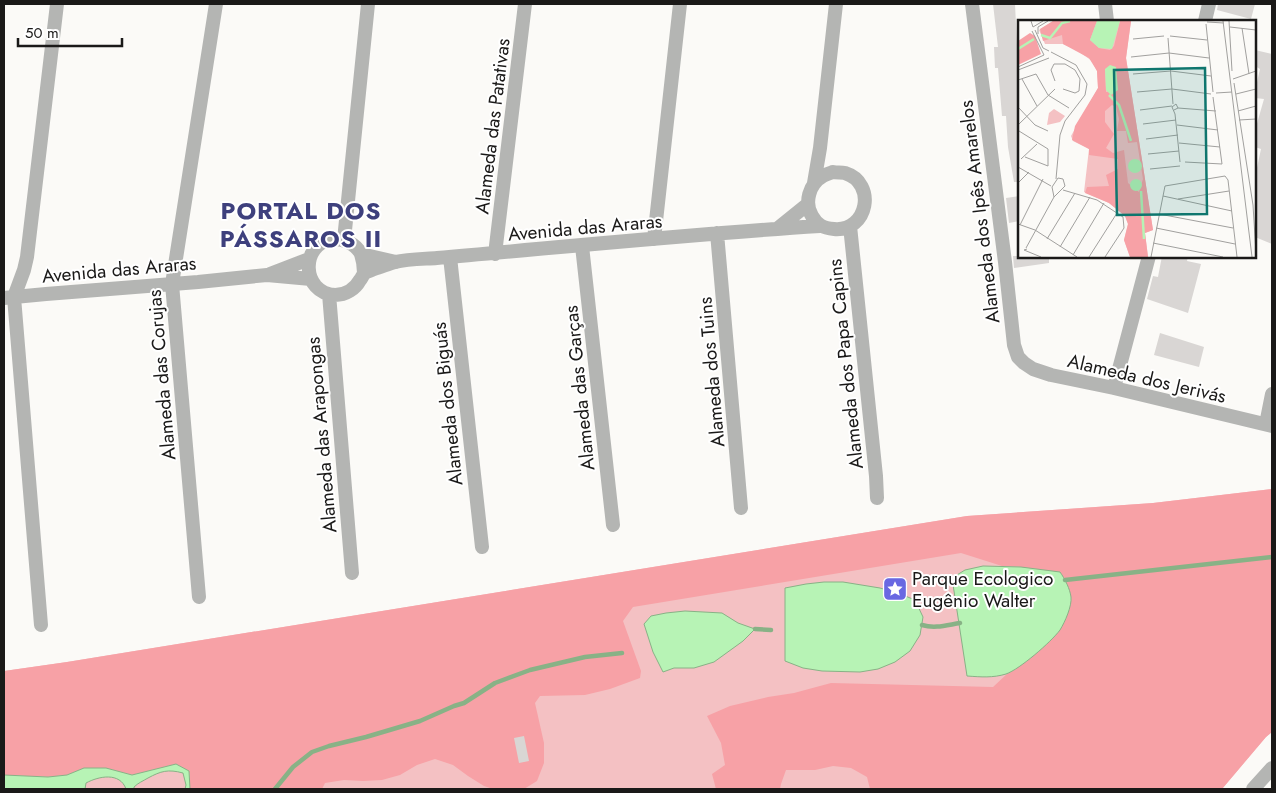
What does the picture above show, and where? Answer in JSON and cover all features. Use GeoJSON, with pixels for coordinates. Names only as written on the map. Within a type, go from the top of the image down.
{"type":"FeatureCollection","features":[{"type":"Feature","properties":{"kind":"street"},"geometry":{"type":"LineString","coordinates":[[41,625],[9,298],[24,270],[27,257],[57,4]]}},
{"type":"Feature","properties":{"kind":"street","name":"Alameda das Corujas"},"geometry":{"type":"LineString","coordinates":[[199,597],[172,284],[216,4]]}},
{"type":"Feature","properties":{"kind":"street"},"geometry":{"type":"LineString","coordinates":[[344,240],[368,4]]}},
{"type":"Feature","properties":{"kind":"street","name":"Alameda das Patativas"},"geometry":{"type":"LineString","coordinates":[[495,254],[525,4]]}},
{"type":"Feature","properties":{"kind":"street"},"geometry":{"type":"LineString","coordinates":[[654,239],[680,4]]}},
{"type":"Feature","properties":{"kind":"street"},"geometry":{"type":"LineString","coordinates":[[814,183],[823,176],[833,172],[844,173],[854,178],[862,187],[865,198],[864,209],[859,219],[850,226],[840,230],[829,229],[820,226],[811,215],[808,204],[820,148],[836,4]]}},
{"type":"Feature","properties":{"kind":"street","name":"Alameda dos Ipês Amarelos"},"geometry":{"type":"LineString","coordinates":[[972,4],[1014,345],[1018,356]]}},
{"type":"Feature","properties":{"kind":"street"},"geometry":{"type":"LineString","coordinates":[[1104,4],[1107,20]]}},
{"type":"Feature","properties":{"kind":"street"},"geometry":{"type":"LineString","coordinates":[[1205,20],[1209,4]]}},
{"type":"Feature","properties":{"kind":"street"},"geometry":{"type":"LineString","coordinates":[[777,229],[808,204]]}},
{"type":"Feature","properties":{"kind":"street","name":"Avenida das Araras"},"geometry":{"type":"LineString","coordinates":[[396,262],[717,233],[820,226]]}},
{"type":"Feature","properties":{"kind":"street","name":"Alameda dos Papa Capins"},"geometry":{"type":"LineString","coordinates":[[850,226],[877,498]]}},
{"type":"Feature","properties":{"kind":"street","name":"Alameda dos Tuins"},"geometry":{"type":"LineString","coordinates":[[717,233],[742,508]]}},
{"type":"Feature","properties":{"kind":"street"},"geometry":{"type":"LineString","coordinates":[[364,273],[361,254],[354,246],[344,240],[334,239],[323,242],[314,250],[309,259],[308,270],[315,286],[329,294],[338,295],[355,287],[364,273],[396,262]]}},
{"type":"Feature","properties":{"kind":"street","name":"Alameda das Garças"},"geometry":{"type":"LineString","coordinates":[[582,246],[613,525]]}},
{"type":"Feature","properties":{"kind":"street"},"geometry":{"type":"LineString","coordinates":[[361,254],[396,262]]}},
{"type":"Feature","properties":{"kind":"street","name":"Alameda dos Biguás"},"geometry":{"type":"LineString","coordinates":[[450,257],[482,548]]}},
{"type":"Feature","properties":{"kind":"street"},"geometry":{"type":"LineString","coordinates":[[267,275],[309,259]]}},
{"type":"Feature","properties":{"kind":"street"},"geometry":{"type":"LineString","coordinates":[[1114,388],[1146,260]]}},
{"type":"Feature","properties":{"kind":"street"},"geometry":{"type":"LineString","coordinates":[[267,275],[311,279]]}},
{"type":"Feature","properties":{"kind":"street","name":"Avenida das Araras"},"geometry":{"type":"LineString","coordinates":[[9,298],[267,275]]}},
{"type":"Feature","properties":{"kind":"street","name":"Alameda das Arapongas"},"geometry":{"type":"LineString","coordinates":[[329,294],[352,573]]}},
{"type":"Feature","properties":{"kind":"street","name":"Alameda dos Jerivás"},"geometry":{"type":"LineString","coordinates":[[1018,356],[1033,369],[1051,375],[1269,425]]}},
{"type":"Feature","properties":{"kind":"street"},"geometry":{"type":"LineString","coordinates":[[1269,425],[1272,394]]}},
{"type":"Feature","properties":{"kind":"street"},"geometry":{"type":"LineString","coordinates":[[1253,789],[1272,768]]}},
{"type":"Feature","properties":{"kind":"shaded area","name":"Parque Ecologico Eugênio Walter"},"geometry":{"type":"Polygon","coordinates":[[[1272,489],[1272,732],[1222,789],[4,789],[4,671],[967,516],[1153,503],[1272,489]]]}},
{"type":"Feature","properties":{"kind":"shaded area","name":"Parque Ecologico Eugênio Walter"},"geometry":{"type":"Polygon","coordinates":[[[1272,489],[1272,732],[1222,789],[870,789],[867,777],[851,768],[833,766],[815,770],[786,770],[780,789],[716,789],[712,774],[725,765],[721,743],[707,716],[730,706],[794,693],[831,683],[993,687],[1008,673],[1039,651],[1060,629],[1021,567],[1002,566],[961,553],[633,607],[623,621],[641,671],[640,678],[610,689],[585,695],[540,696],[535,703],[544,743],[544,763],[537,781],[524,789],[493,789],[484,786],[453,765],[435,759],[417,765],[400,775],[382,780],[344,780],[325,783],[322,789],[190,789],[189,771],[176,764],[132,775],[106,768],[84,768],[67,775],[48,777],[4,775],[4,671],[967,516],[1153,503],[1272,489]]]}},
{"type":"Feature","properties":{"kind":"shaded area"},"geometry":{"type":"Polygon","coordinates":[[[983,566],[1021,567],[1060,572],[1068,587],[1071,601],[1068,614],[1060,630],[1043,648],[1019,667],[1006,674],[996,676],[967,676],[952,578],[965,570],[983,566]]]}},
{"type":"Feature","properties":{"kind":"shaded area"},"geometry":{"type":"Polygon","coordinates":[[[824,582],[843,582],[880,588],[915,600],[923,617],[920,635],[910,651],[895,662],[878,669],[860,672],[822,671],[803,668],[785,661],[785,588],[824,582]]]}},
{"type":"Feature","properties":{"kind":"shaded area"},"geometry":{"type":"Polygon","coordinates":[[[685,611],[722,613],[738,623],[755,629],[743,641],[714,662],[694,668],[674,668],[663,672],[653,652],[644,624],[651,616],[685,611]]]}},
{"type":"Feature","properties":{"kind":"shaded area"},"geometry":{"type":"Polygon","coordinates":[[[176,764],[189,771],[190,789],[185,789],[183,773],[169,771],[161,772],[148,778],[134,787],[134,789],[126,789],[119,780],[114,778],[103,777],[86,783],[85,789],[4,789],[4,775],[48,777],[67,775],[84,768],[106,768],[132,775],[176,764]]]}},
{"type":"Feature","properties":{"kind":"building"},"geometry":{"type":"Polygon","coordinates":[[[993,4],[1015,4],[1018,45],[1018,182],[1014,182],[1008,147],[1006,116],[1002,116],[998,68],[995,68],[994,47],[998,47],[993,4]]]}},
{"type":"Feature","properties":{"kind":"building"},"geometry":{"type":"Polygon","coordinates":[[[1218,4],[1255,4],[1251,19],[1217,10],[1218,4]]]}},
{"type":"Feature","properties":{"kind":"building"},"geometry":{"type":"Polygon","coordinates":[[[1256,50],[1272,54],[1272,244],[1256,237],[1256,172],[1261,149],[1256,147],[1256,127],[1264,99],[1256,98],[1256,87],[1260,69],[1256,67],[1256,50]]]}},
{"type":"Feature","properties":{"kind":"building"},"geometry":{"type":"Polygon","coordinates":[[[1018,196],[1018,221],[1009,223],[1006,198],[1018,196]]]}},
{"type":"Feature","properties":{"kind":"building"},"geometry":{"type":"Polygon","coordinates":[[[1013,256],[1018,256],[1018,258],[1049,258],[1049,263],[1014,268],[1013,256]]]}},
{"type":"Feature","properties":{"kind":"building"},"geometry":{"type":"Polygon","coordinates":[[[1162,258],[1188,258],[1187,261],[1201,264],[1188,313],[1147,299],[1153,276],[1158,277],[1162,258]]]}},
{"type":"Feature","properties":{"kind":"building"},"geometry":{"type":"Polygon","coordinates":[[[1160,333],[1204,347],[1199,367],[1154,355],[1160,333]]]}},
{"type":"Feature","properties":{"kind":"building"},"geometry":{"type":"Polygon","coordinates":[[[524,736],[529,761],[519,763],[514,738],[524,736]]]}},
{"type":"Feature","properties":{"kind":"waterway"},"geometry":{"type":"LineString","coordinates":[[1065,580],[1272,557]]}},
{"type":"Feature","properties":{"kind":"waterway"},"geometry":{"type":"LineString","coordinates":[[922,625],[936,627],[960,623]]}},
{"type":"Feature","properties":{"kind":"waterway"},"geometry":{"type":"LineString","coordinates":[[755,629],[771,630]]}},
{"type":"Feature","properties":{"kind":"waterway"},"geometry":{"type":"LineString","coordinates":[[275,789],[293,767],[312,752],[420,721],[464,703],[495,683],[530,670],[585,657],[622,653]]}},
{"type":"Feature","properties":{"kind":"place","name":"Parque Ecologico Eugênio Walter"},"geometry":{"type":"Point","coordinates":[895,589]}},
{"type":"Feature","properties":{"kind":"district","name":"PORTAL DOS PÁSSAROS II"},"geometry":{"type":"Point","coordinates":[301,225]}}]}
